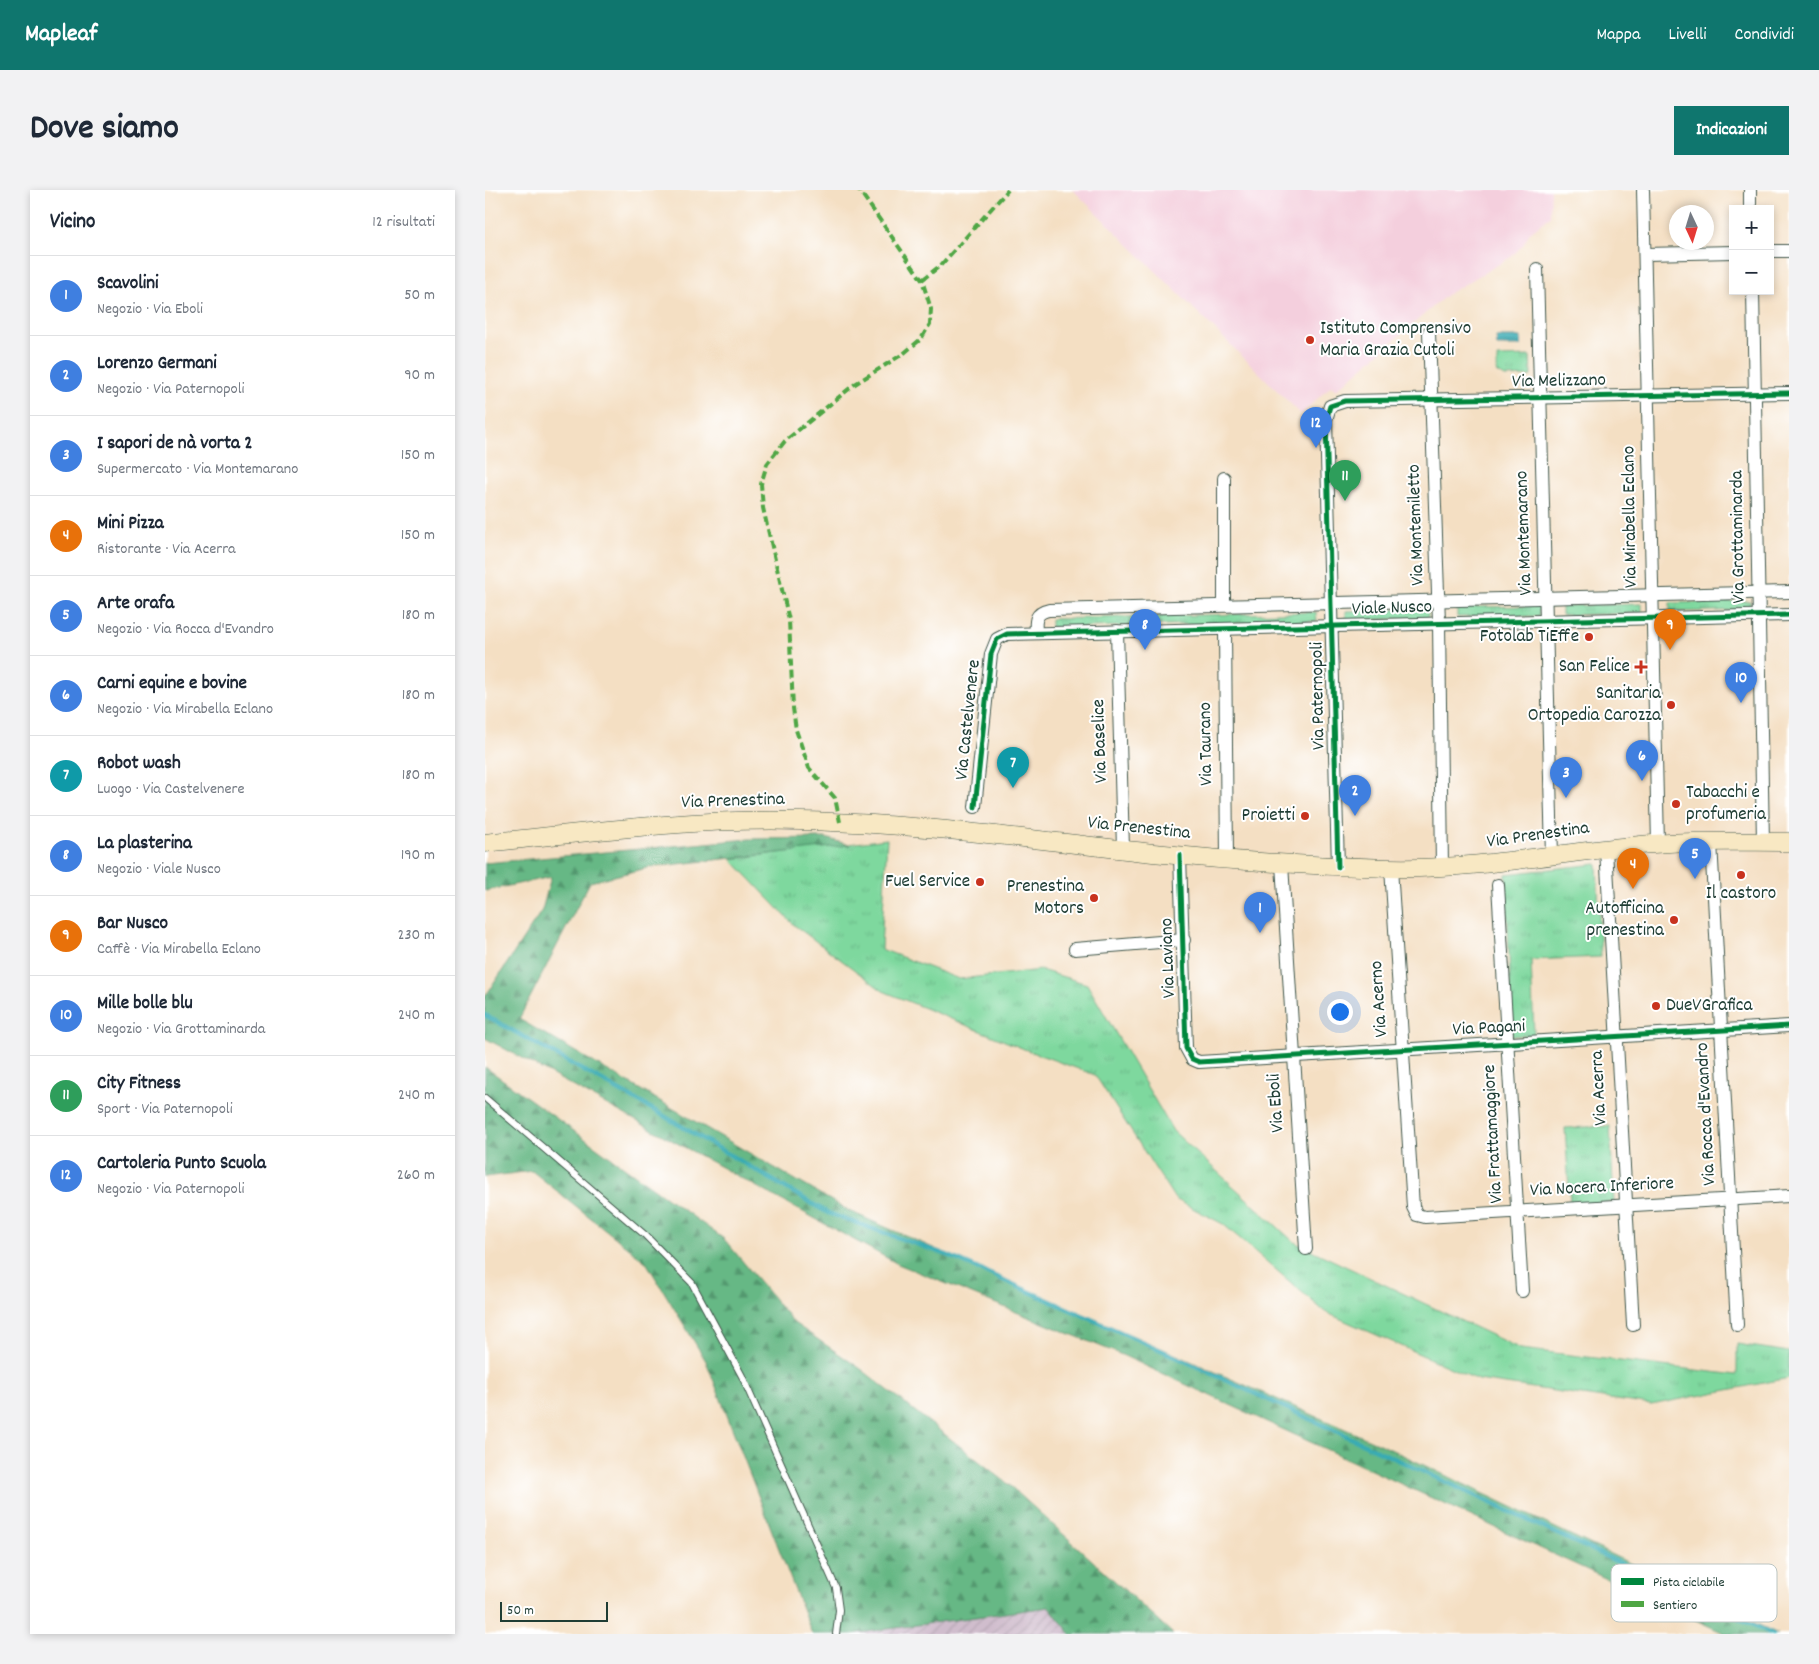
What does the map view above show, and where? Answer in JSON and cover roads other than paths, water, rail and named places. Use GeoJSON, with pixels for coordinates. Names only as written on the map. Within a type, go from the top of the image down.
{"type":"FeatureCollection","features":[{"type":"Feature","properties":{"kind":"main road","name":"Via Prenestina"},"geometry":{"type":"LineString","coordinates":[[485,843],[692,823],[793,820],[967,831],[1180,855],[1282,864],[1338,867],[1442,868],[1657,844],[1789,842]]}},
{"type":"Feature","properties":{"kind":"street","name":"Via Mirabella Eclano"},"geometry":{"type":"LineString","coordinates":[[1643,190],[1646,254],[1647,395],[1657,844]]}},
{"type":"Feature","properties":{"kind":"street"},"geometry":{"type":"LineString","coordinates":[[1750,190],[1751,205]]}},
{"type":"Feature","properties":{"kind":"street"},"geometry":{"type":"LineString","coordinates":[[1774,252],[1789,251]]}},
{"type":"Feature","properties":{"kind":"street"},"geometry":{"type":"LineString","coordinates":[[1646,254],[1729,252]]}},
{"type":"Feature","properties":{"kind":"street","name":"Via Montemarano"},"geometry":{"type":"LineString","coordinates":[[1537,269],[1539,397],[1547,620],[1551,856]]}},
{"type":"Feature","properties":{"kind":"street","name":"Via Grottaminarda"},"geometry":{"type":"LineString","coordinates":[[1753,295],[1763,842]]}},
{"type":"Feature","properties":{"kind":"street","name":"Via Montemiletto"},"geometry":{"type":"LineString","coordinates":[[1429,332],[1439,622],[1442,868]]}},
{"type":"Feature","properties":{"kind":"street","name":"Via Melizzano"},"geometry":{"type":"LineString","coordinates":[[1331,406],[1345,401],[1789,393]]}},
{"type":"Feature","properties":{"kind":"street","name":"Via Paternopoli"},"geometry":{"type":"LineString","coordinates":[[1331,406],[1326,420],[1338,867]]}},
{"type":"Feature","properties":{"kind":"street"},"geometry":{"type":"LineString","coordinates":[[1224,478],[1224,605]]}},
{"type":"Feature","properties":{"kind":"street","name":"Viale Nusco"},"geometry":{"type":"LineString","coordinates":[[1036,633],[1037,616],[1040,612],[1049,610],[1789,592]]}},
{"type":"Feature","properties":{"kind":"street","name":"Viale Nusco"},"geometry":{"type":"LineString","coordinates":[[997,639],[1007,634],[1036,633],[1789,615]]}},
{"type":"Feature","properties":{"kind":"street","name":"Via Taurano"},"geometry":{"type":"LineString","coordinates":[[1225,629],[1227,859]]}},
{"type":"Feature","properties":{"kind":"street","name":"Via Baselice"},"geometry":{"type":"LineString","coordinates":[[1117,632],[1123,849]]}},
{"type":"Feature","properties":{"kind":"street","name":"Via Castelvenere"},"geometry":{"type":"LineString","coordinates":[[975,807],[991,654],[997,639]]}},
{"type":"Feature","properties":{"kind":"street","name":"Via Rocca d'Evandro"},"geometry":{"type":"LineString","coordinates":[[1711,842],[1737,1325]]}},
{"type":"Feature","properties":{"kind":"street","name":"Via Acerra"},"geometry":{"type":"LineString","coordinates":[[1606,849],[1633,1324]]}},
{"type":"Feature","properties":{"kind":"street","name":"Via Laviano"},"geometry":{"type":"LineString","coordinates":[[1180,855],[1186,1048],[1192,1060]]}},
{"type":"Feature","properties":{"kind":"street","name":"Via Eboli"},"geometry":{"type":"LineString","coordinates":[[1282,864],[1306,1249]]}},
{"type":"Feature","properties":{"kind":"street","name":"Via Acerno"},"geometry":{"type":"LineString","coordinates":[[1391,868],[1413,1207],[1417,1215]]}},
{"type":"Feature","properties":{"kind":"street","name":"Via Frattamaggiore"},"geometry":{"type":"LineString","coordinates":[[1498,885],[1522,1291]]}},
{"type":"Feature","properties":{"kind":"street","name":"Via Laviano"},"geometry":{"type":"LineString","coordinates":[[1075,949],[1184,940]]}},
{"type":"Feature","properties":{"kind":"street","name":"Via Pagani"},"geometry":{"type":"LineString","coordinates":[[1192,1060],[1204,1062],[1789,1026]]}},
{"type":"Feature","properties":{"kind":"street","name":"Via Nocera Inferiore"},"geometry":{"type":"LineString","coordinates":[[1417,1215],[1425,1217],[1789,1196]]}},
{"type":"Feature","properties":{"kind":"lane"},"geometry":{"type":"LineString","coordinates":[[485,1098],[645,1235],[692,1283],[742,1376],[836,1588],[839,1610],[836,1634]]}},
{"type":"Feature","properties":{"kind":"water"},"geometry":{"type":"Polygon","coordinates":[[[1496,337],[1521,337],[1521,346],[1497,346],[1496,337]]]}},
{"type":"Feature","properties":{"kind":"waterway"},"geometry":{"type":"LineString","coordinates":[[485,1015],[659,1113],[828,1213],[947,1255],[1161,1350],[1622,1564]]}},
{"type":"Feature","properties":{"kind":"waterway"},"geometry":{"type":"LineString","coordinates":[[1747,1622],[1773,1634]]}},
{"type":"Feature","properties":{"kind":"place","name":"Istituto Comprensivo Maria Grazia Cutoli"},"geometry":{"type":"Point","coordinates":[1310,340]}},
{"type":"Feature","properties":{"kind":"place","name":"Cartoleria Punto Scuola"},"geometry":{"type":"Point","coordinates":[1316,448]}},
{"type":"Feature","properties":{"kind":"place","name":"City Fitness"},"geometry":{"type":"Point","coordinates":[1345,501]}},
{"type":"Feature","properties":{"kind":"place","name":"Fotolab TiEffe"},"geometry":{"type":"Point","coordinates":[1589,637]}},
{"type":"Feature","properties":{"kind":"place","name":"La plasterina"},"geometry":{"type":"Point","coordinates":[1145,650]}},
{"type":"Feature","properties":{"kind":"place","name":"Bar Nusco"},"geometry":{"type":"Point","coordinates":[1670,650]}},
{"type":"Feature","properties":{"kind":"place","name":"San Felice"},"geometry":{"type":"Point","coordinates":[1641,667]}},
{"type":"Feature","properties":{"kind":"place","name":"Mille bolle blu"},"geometry":{"type":"Point","coordinates":[1741,703]}},
{"type":"Feature","properties":{"kind":"place","name":"Sanitaria Ortopedia Carozza"},"geometry":{"type":"Point","coordinates":[1671,705]}},
{"type":"Feature","properties":{"kind":"place","name":"Carni equine e bovine"},"geometry":{"type":"Point","coordinates":[1642,781]}},
{"type":"Feature","properties":{"kind":"place","name":"Robot wash"},"geometry":{"type":"Point","coordinates":[1013,788]}},
{"type":"Feature","properties":{"kind":"place","name":"I sapori de nà vorta 2"},"geometry":{"type":"Point","coordinates":[1566,798]}},
{"type":"Feature","properties":{"kind":"place","name":"Tabacchi e profumeria"},"geometry":{"type":"Point","coordinates":[1676,804]}},
{"type":"Feature","properties":{"kind":"place","name":"Proietti"},"geometry":{"type":"Point","coordinates":[1305,816]}},
{"type":"Feature","properties":{"kind":"place","name":"Lorenzo Germani"},"geometry":{"type":"Point","coordinates":[1355,816]}},
{"type":"Feature","properties":{"kind":"place","name":"Il castoro"},"geometry":{"type":"Point","coordinates":[1741,875]}},
{"type":"Feature","properties":{"kind":"place","name":"Arte orafa"},"geometry":{"type":"Point","coordinates":[1695,879]}},
{"type":"Feature","properties":{"kind":"place","name":"Fuel Service"},"geometry":{"type":"Point","coordinates":[980,882]}},
{"type":"Feature","properties":{"kind":"place","name":"Mini Pizza"},"geometry":{"type":"Point","coordinates":[1633,889]}},
{"type":"Feature","properties":{"kind":"place","name":"Prenestina Motors"},"geometry":{"type":"Point","coordinates":[1094,898]}},
{"type":"Feature","properties":{"kind":"place","name":"Autofficina prenestina"},"geometry":{"type":"Point","coordinates":[1674,920]}},
{"type":"Feature","properties":{"kind":"place","name":"Scavolini"},"geometry":{"type":"Point","coordinates":[1260,933]}},
{"type":"Feature","properties":{"kind":"place","name":"DueVGrafica"},"geometry":{"type":"Point","coordinates":[1656,1006]}}]}
